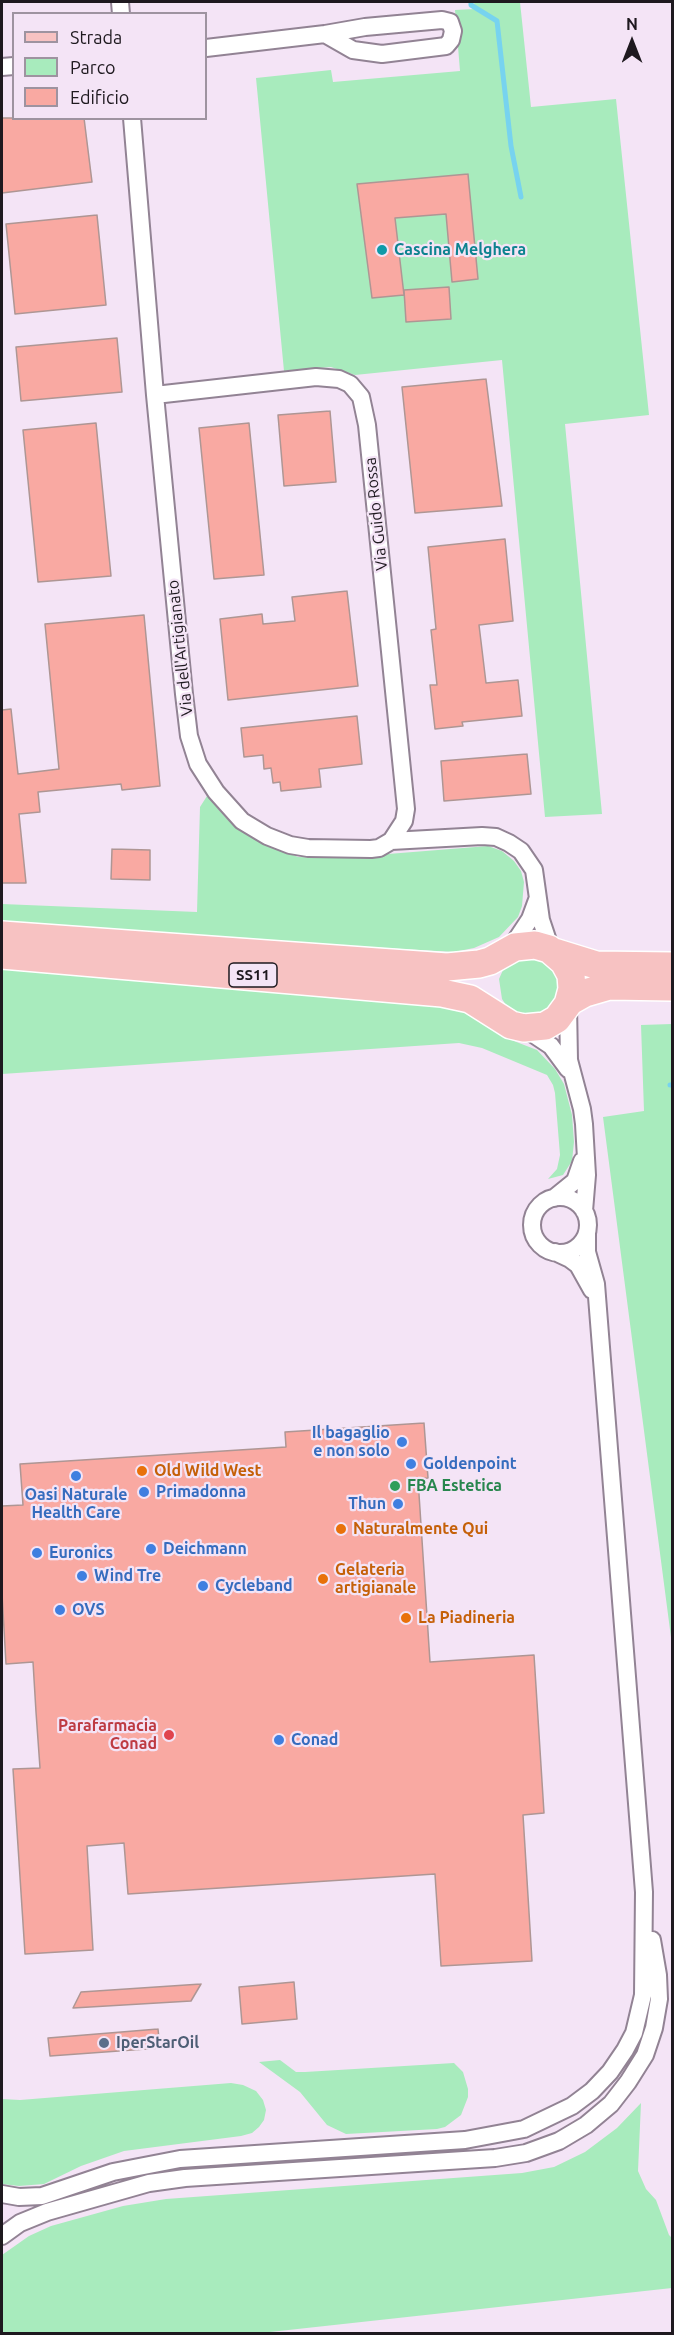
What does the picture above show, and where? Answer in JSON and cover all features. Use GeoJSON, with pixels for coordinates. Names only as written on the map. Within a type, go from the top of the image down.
{"type":"FeatureCollection","features":[{"type":"Feature","properties":{"kind":"main road","name":"SS11"},"geometry":{"type":"LineString","coordinates":[[2,935],[447,967],[479,964],[528,944],[542,946],[596,965],[672,966]]}},
{"type":"Feature","properties":{"kind":"main road"},"geometry":{"type":"LineString","coordinates":[[524,1029],[538,1028],[551,1023],[562,1014],[569,1003],[572,988],[571,975],[564,962],[553,951]]}},
{"type":"Feature","properties":{"kind":"main road"},"geometry":{"type":"LineString","coordinates":[[500,1016],[489,999],[487,985],[493,965],[506,952]]}},
{"type":"Feature","properties":{"kind":"main road","name":"SS11"},"geometry":{"type":"LineString","coordinates":[[2,955],[442,993],[470,999],[511,1025],[524,1029]]}},
{"type":"Feature","properties":{"kind":"main road"},"geometry":{"type":"LineString","coordinates":[[569,1003],[585,993],[609,986],[672,987]]}},
{"type":"Feature","properties":{"kind":"street"},"geometry":{"type":"LineString","coordinates":[[207,48],[358,28],[442,20],[450,22],[453,31],[452,40],[446,46],[382,54],[353,50],[325,34]]}},
{"type":"Feature","properties":{"kind":"street","name":"Via dell'Artigianato"},"geometry":{"type":"LineString","coordinates":[[132,120],[155,395],[186,712],[192,745],[204,775],[242,820],[283,843],[308,848],[371,849],[379,848],[391,841],[496,837],[521,851],[529,860],[537,879],[537,897],[542,926],[553,951]]}},
{"type":"Feature","properties":{"kind":"street","name":"Via Guido Rossa"},"geometry":{"type":"LineString","coordinates":[[155,395],[316,377],[339,379],[350,384],[361,397],[368,436],[406,812],[400,828],[391,841]]}},
{"type":"Feature","properties":{"kind":"street"},"geometry":{"type":"LineString","coordinates":[[506,952],[530,919],[537,897]]}},
{"type":"Feature","properties":{"kind":"street"},"geometry":{"type":"LineString","coordinates":[[2,2236],[20,2223],[47,2212],[148,2183],[185,2178],[495,2158],[526,2153],[560,2141],[586,2125],[611,2104],[645,2055],[654,2028],[659,1999],[658,1975],[644,1893],[595,1274],[586,1245],[588,1225],[584,1211],[587,1175],[585,1140],[582,1109],[567,1043],[569,1003]]}},
{"type":"Feature","properties":{"kind":"street"},"geometry":{"type":"LineString","coordinates":[[524,1029],[556,1050],[574,1080]]}},
{"type":"Feature","properties":{"kind":"street"},"geometry":{"type":"LineString","coordinates":[[585,1140],[579,1173],[569,1187],[538,1207],[532,1225],[539,1242],[570,1259],[584,1274],[590,1285],[597,1311]]}},
{"type":"Feature","properties":{"kind":"street"},"geometry":{"type":"LineString","coordinates":[[554,1198],[571,1199],[584,1211]]}},
{"type":"Feature","properties":{"kind":"street"},"geometry":{"type":"LineString","coordinates":[[555,1252],[571,1250],[584,1240],[587,1232]]}},
{"type":"Feature","properties":{"kind":"street"},"geometry":{"type":"LineString","coordinates":[[2,2194],[19,2197],[42,2196],[113,2172],[180,2159],[465,2140],[524,2129],[550,2118],[572,2106],[592,2091],[610,2072],[634,2033],[643,1995],[644,1893]]}},
{"type":"Feature","properties":{"kind":"green space"},"geometry":{"type":"Polygon","coordinates":[[[474,2],[520,2],[531,107],[616,99],[649,415],[565,424],[602,814],[545,817],[502,360],[355,375],[331,367],[284,371],[256,78],[331,70],[333,82],[460,71],[455,10],[475,9],[474,2]]]}},
{"type":"Feature","properties":{"kind":"green space"},"geometry":{"type":"Polygon","coordinates":[[[207,796],[227,819],[259,841],[298,857],[338,858],[488,846],[502,851],[514,861],[521,871],[524,882],[522,906],[518,917],[499,937],[474,948],[454,952],[2,926],[2,904],[197,912],[200,807],[207,796]]]}},
{"type":"Feature","properties":{"kind":"green space"},"geometry":{"type":"Polygon","coordinates":[[[539,956],[555,967],[561,987],[553,1006],[536,1016],[516,1014],[502,999],[499,979],[509,962],[539,956]]]}},
{"type":"Feature","properties":{"kind":"green space"},"geometry":{"type":"Polygon","coordinates":[[[2,962],[448,1002],[485,1020],[501,1036],[537,1050],[555,1069],[564,1084],[572,1115],[574,1142],[572,1161],[563,1175],[548,1179],[557,1169],[560,1155],[555,1093],[547,1075],[482,1048],[459,1043],[2,1074],[2,962]]]}},
{"type":"Feature","properties":{"kind":"green space"},"geometry":{"type":"Polygon","coordinates":[[[672,1024],[672,1645],[603,1117],[644,1111],[641,1025],[672,1024]]]}},
{"type":"Feature","properties":{"kind":"green space"},"geometry":{"type":"Polygon","coordinates":[[[280,2060],[296,2072],[454,2063],[463,2072],[468,2097],[461,2115],[445,2127],[346,2134],[327,2125],[300,2092],[259,2062],[280,2060]]]}},
{"type":"Feature","properties":{"kind":"green space"},"geometry":{"type":"Polygon","coordinates":[[[231,2083],[256,2091],[263,2100],[266,2110],[264,2120],[252,2133],[124,2151],[81,2166],[44,2184],[19,2186],[2,2184],[2,2099],[20,2100],[231,2083]]]}},
{"type":"Feature","properties":{"kind":"green space"},"geometry":{"type":"Polygon","coordinates":[[[641,2103],[638,2171],[646,2189],[656,2200],[672,2238],[672,2288],[261,2333],[2,2333],[2,2255],[29,2236],[51,2226],[123,2206],[166,2199],[522,2173],[554,2167],[585,2152],[617,2128],[641,2103]]]}},
{"type":"Feature","properties":{"kind":"building"},"geometry":{"type":"Polygon","coordinates":[[[2,118],[84,120],[92,182],[2,193],[2,118]]]}},
{"type":"Feature","properties":{"kind":"building","name":"Cascina Melghera"},"geometry":{"type":"Polygon","coordinates":[[[468,174],[478,279],[452,282],[446,214],[395,218],[404,295],[372,298],[357,184],[468,174]]]}},
{"type":"Feature","properties":{"kind":"building"},"geometry":{"type":"Polygon","coordinates":[[[97,215],[106,305],[15,314],[6,224],[97,215]]]}},
{"type":"Feature","properties":{"kind":"building","name":"Cascina Melghera"},"geometry":{"type":"Polygon","coordinates":[[[449,287],[451,319],[406,322],[404,290],[449,287]]]}},
{"type":"Feature","properties":{"kind":"building"},"geometry":{"type":"Polygon","coordinates":[[[117,338],[122,392],[21,401],[16,347],[117,338]]]}},
{"type":"Feature","properties":{"kind":"building"},"geometry":{"type":"Polygon","coordinates":[[[486,379],[502,506],[415,513],[402,387],[486,379]]]}},
{"type":"Feature","properties":{"kind":"building"},"geometry":{"type":"Polygon","coordinates":[[[330,411],[336,482],[284,486],[278,415],[330,411]]]}},
{"type":"Feature","properties":{"kind":"building"},"geometry":{"type":"Polygon","coordinates":[[[96,423],[111,576],[38,582],[23,430],[96,423]]]}},
{"type":"Feature","properties":{"kind":"building"},"geometry":{"type":"Polygon","coordinates":[[[249,423],[264,575],[214,579],[199,428],[249,423]]]}},
{"type":"Feature","properties":{"kind":"building"},"geometry":{"type":"Polygon","coordinates":[[[505,539],[513,621],[479,625],[486,683],[518,680],[522,716],[462,722],[463,726],[435,729],[430,685],[437,685],[431,630],[436,629],[428,547],[505,539]]]}},
{"type":"Feature","properties":{"kind":"building"},"geometry":{"type":"Polygon","coordinates":[[[347,591],[358,686],[228,700],[220,619],[262,614],[263,624],[295,621],[292,597],[347,591]]]}},
{"type":"Feature","properties":{"kind":"building"},"geometry":{"type":"Polygon","coordinates":[[[144,615],[160,786],[122,790],[121,784],[38,792],[40,812],[19,814],[26,883],[2,883],[2,710],[11,709],[18,774],[59,769],[45,624],[144,615]]]}},
{"type":"Feature","properties":{"kind":"building"},"geometry":{"type":"Polygon","coordinates":[[[357,716],[362,764],[319,769],[321,787],[281,791],[280,782],[273,783],[271,768],[264,769],[263,755],[244,757],[241,728],[357,716]]]}},
{"type":"Feature","properties":{"kind":"building"},"geometry":{"type":"Polygon","coordinates":[[[527,754],[531,794],[444,801],[441,761],[527,754]]]}},
{"type":"Feature","properties":{"kind":"building"},"geometry":{"type":"Polygon","coordinates":[[[112,849],[150,850],[150,880],[111,879],[112,849]]]}},
{"type":"Feature","properties":{"kind":"building"},"geometry":{"type":"Polygon","coordinates":[[[424,1423],[428,1478],[418,1479],[430,1662],[534,1655],[544,1813],[523,1815],[532,1961],[441,1966],[435,1874],[128,1894],[124,1843],[87,1846],[93,1950],[25,1954],[13,1769],[40,1768],[33,1662],[6,1664],[2,1594],[2,1506],[23,1505],[20,1464],[286,1447],[285,1432],[424,1423]]]}},
{"type":"Feature","properties":{"kind":"building"},"geometry":{"type":"Polygon","coordinates":[[[294,1982],[297,2019],[242,2024],[239,1987],[294,1982]]]}},
{"type":"Feature","properties":{"kind":"building"},"geometry":{"type":"Polygon","coordinates":[[[201,1984],[191,2001],[73,2008],[81,1992],[201,1984]]]}},
{"type":"Feature","properties":{"kind":"building","name":"IperStarOil"},"geometry":{"type":"Polygon","coordinates":[[[158,2029],[160,2048],[50,2056],[48,2038],[158,2029]]]}},
{"type":"Feature","properties":{"kind":"waterway"},"geometry":{"type":"LineString","coordinates":[[471,2],[471,5],[497,21],[511,146],[521,197]]}},
{"type":"Feature","properties":{"kind":"place","name":"Cascina Melghera"},"geometry":{"type":"Point","coordinates":[382,250]}},
{"type":"Feature","properties":{"kind":"place","name":"Il bagaglio e non solo"},"geometry":{"type":"Point","coordinates":[402,1442]}},
{"type":"Feature","properties":{"kind":"place","name":"Goldenpoint"},"geometry":{"type":"Point","coordinates":[411,1464]}},
{"type":"Feature","properties":{"kind":"place","name":"Old Wild West"},"geometry":{"type":"Point","coordinates":[142,1471]}},
{"type":"Feature","properties":{"kind":"place","name":"Oasi Naturale Health Care"},"geometry":{"type":"Point","coordinates":[76,1476]}},
{"type":"Feature","properties":{"kind":"place","name":"FBA Estetica"},"geometry":{"type":"Point","coordinates":[395,1486]}},
{"type":"Feature","properties":{"kind":"place","name":"Primadonna"},"geometry":{"type":"Point","coordinates":[144,1492]}},
{"type":"Feature","properties":{"kind":"place","name":"Thun"},"geometry":{"type":"Point","coordinates":[398,1504]}},
{"type":"Feature","properties":{"kind":"place","name":"Naturalmente Qui"},"geometry":{"type":"Point","coordinates":[341,1529]}},
{"type":"Feature","properties":{"kind":"place","name":"Deichmann"},"geometry":{"type":"Point","coordinates":[151,1549]}},
{"type":"Feature","properties":{"kind":"place","name":"Euronics"},"geometry":{"type":"Point","coordinates":[37,1553]}},
{"type":"Feature","properties":{"kind":"place","name":"Wind Tre"},"geometry":{"type":"Point","coordinates":[82,1576]}},
{"type":"Feature","properties":{"kind":"place","name":"Gelateria artigianale"},"geometry":{"type":"Point","coordinates":[323,1579]}},
{"type":"Feature","properties":{"kind":"place","name":"Cycleband"},"geometry":{"type":"Point","coordinates":[203,1586]}},
{"type":"Feature","properties":{"kind":"place","name":"OVS"},"geometry":{"type":"Point","coordinates":[60,1610]}},
{"type":"Feature","properties":{"kind":"place","name":"La Piadineria"},"geometry":{"type":"Point","coordinates":[406,1618]}},
{"type":"Feature","properties":{"kind":"place","name":"Parafarmacia Conad"},"geometry":{"type":"Point","coordinates":[169,1735]}},
{"type":"Feature","properties":{"kind":"place","name":"Conad"},"geometry":{"type":"Point","coordinates":[279,1740]}},
{"type":"Feature","properties":{"kind":"place","name":"IperStarOil"},"geometry":{"type":"Point","coordinates":[104,2043]}}]}
